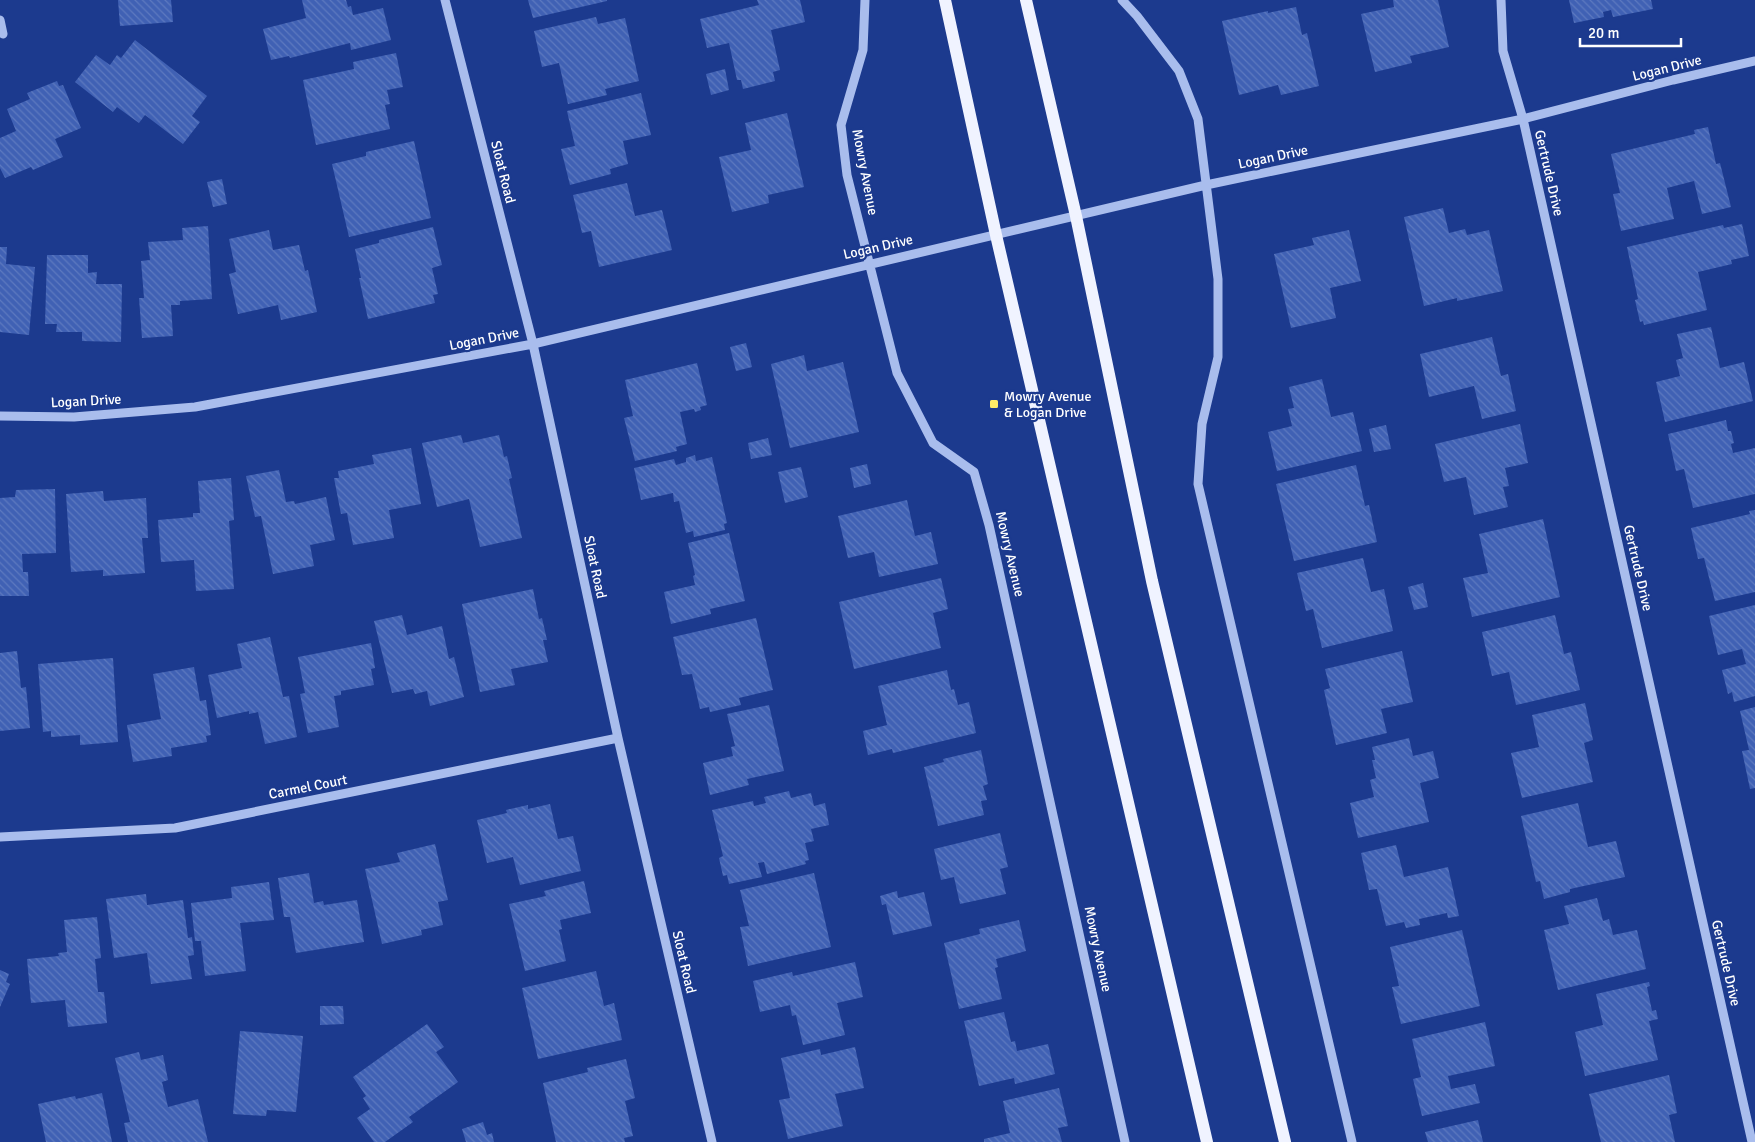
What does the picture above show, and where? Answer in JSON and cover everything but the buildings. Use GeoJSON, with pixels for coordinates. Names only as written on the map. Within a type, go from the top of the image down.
{"type":"FeatureCollection","features":[{"type":"Feature","properties":{"kind":"main road"},"geometry":{"type":"LineString","coordinates":[[945,0],[996,235],[1207,1142]]}},
{"type":"Feature","properties":{"kind":"main road"},"geometry":{"type":"LineString","coordinates":[[1026,0],[1076,216],[1152,581],[1285,1142]]}},
{"type":"Feature","properties":{"kind":"street","name":"Sloat Road"},"geometry":{"type":"LineString","coordinates":[[445,0],[533,344],[618,738],[712,1142]]}},
{"type":"Feature","properties":{"kind":"street","name":"Mowry Avenue"},"geometry":{"type":"LineString","coordinates":[[865,0],[863,50],[840,126],[847,175],[897,373],[934,442],[974,472],[987,516],[1125,1142]]}},
{"type":"Feature","properties":{"kind":"street"},"geometry":{"type":"LineString","coordinates":[[1122,0],[1137,16],[1179,71],[1198,119],[1218,278],[1218,357],[1202,424],[1198,484],[1352,1142]]}},
{"type":"Feature","properties":{"kind":"street","name":"Gertrude Drive"},"geometry":{"type":"LineString","coordinates":[[1501,0],[1503,51],[1523,119],[1752,1142]]}},
{"type":"Feature","properties":{"kind":"street"},"geometry":{"type":"LineString","coordinates":[[0,20],[3,34]]}},
{"type":"Feature","properties":{"kind":"street","name":"Logan Drive"},"geometry":{"type":"LineString","coordinates":[[0,416],[74,417],[195,408],[533,344],[869,263],[1206,185],[1523,119],[1755,61]]}},
{"type":"Feature","properties":{"kind":"street","name":"Carmel Court"},"geometry":{"type":"LineString","coordinates":[[0,837],[175,828],[618,738]]}},
{"type":"Feature","properties":{"kind":"place","name":"Mowry Avenue & Logan Drive"},"geometry":{"type":"Point","coordinates":[994,404]}}]}
